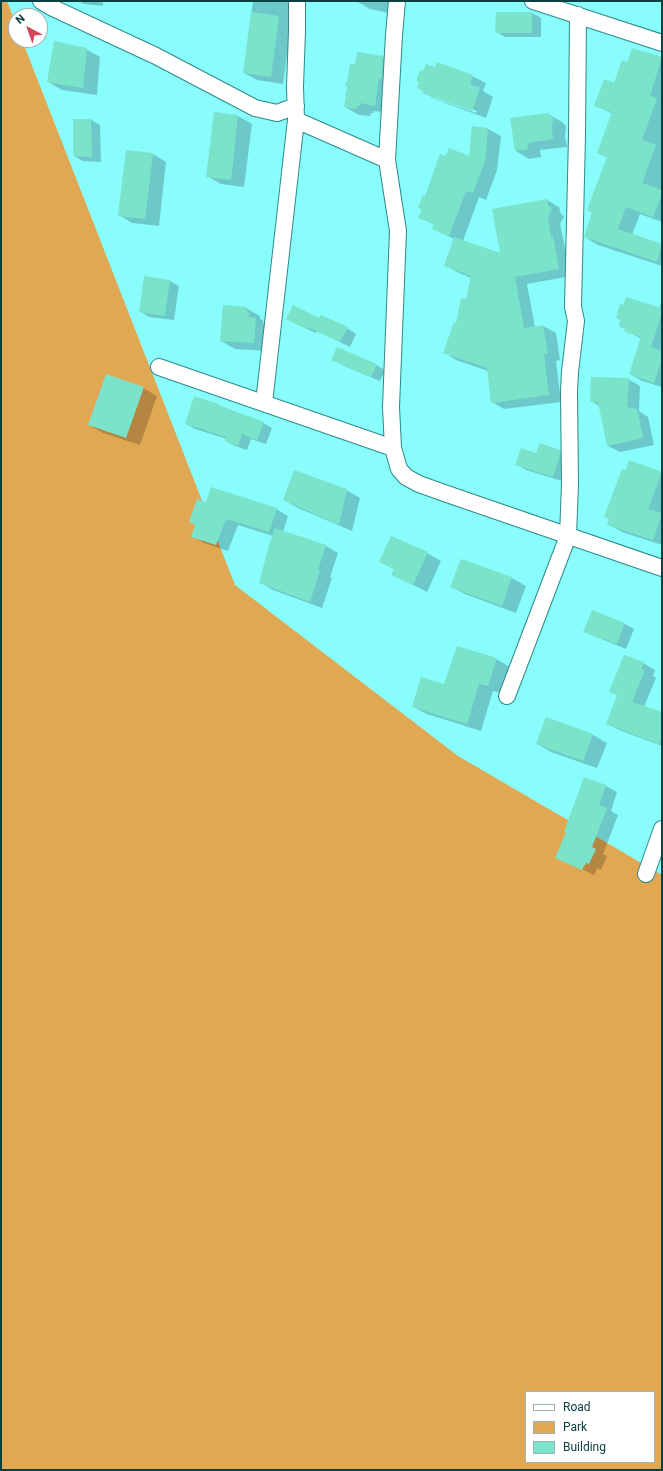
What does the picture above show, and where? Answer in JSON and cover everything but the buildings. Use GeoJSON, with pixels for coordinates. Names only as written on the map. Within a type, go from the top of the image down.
{"type":"FeatureCollection","features":[{"type":"Feature","properties":{"kind":"street"},"geometry":{"type":"LineString","coordinates":[[41,1],[156,56],[256,108],[277,113],[296,113],[387,160]]}},
{"type":"Feature","properties":{"kind":"street"},"geometry":{"type":"LineString","coordinates":[[264,404],[296,113],[294,86],[297,1]]}},
{"type":"Feature","properties":{"kind":"street"},"geometry":{"type":"LineString","coordinates":[[397,1],[387,160],[398,231],[391,407],[393,448],[399,469],[406,477],[447,494],[662,568]]}},
{"type":"Feature","properties":{"kind":"street"},"geometry":{"type":"LineString","coordinates":[[533,1],[662,43]]}},
{"type":"Feature","properties":{"kind":"street"},"geometry":{"type":"LineString","coordinates":[[507,696],[568,536],[570,484],[569,392],[576,321],[573,307],[578,15]]}},
{"type":"Feature","properties":{"kind":"street"},"geometry":{"type":"LineString","coordinates":[[159,367],[393,448]]}},
{"type":"Feature","properties":{"kind":"street"},"geometry":{"type":"LineString","coordinates":[[646,874],[662,829]]}},
{"type":"Feature","properties":{"kind":"green space"},"geometry":{"type":"Polygon","coordinates":[[[1,1],[7,1],[10,8],[8,8],[8,48],[25,48],[235,585],[458,756],[662,875],[662,1470],[1,1470],[1,1]]]}}]}
